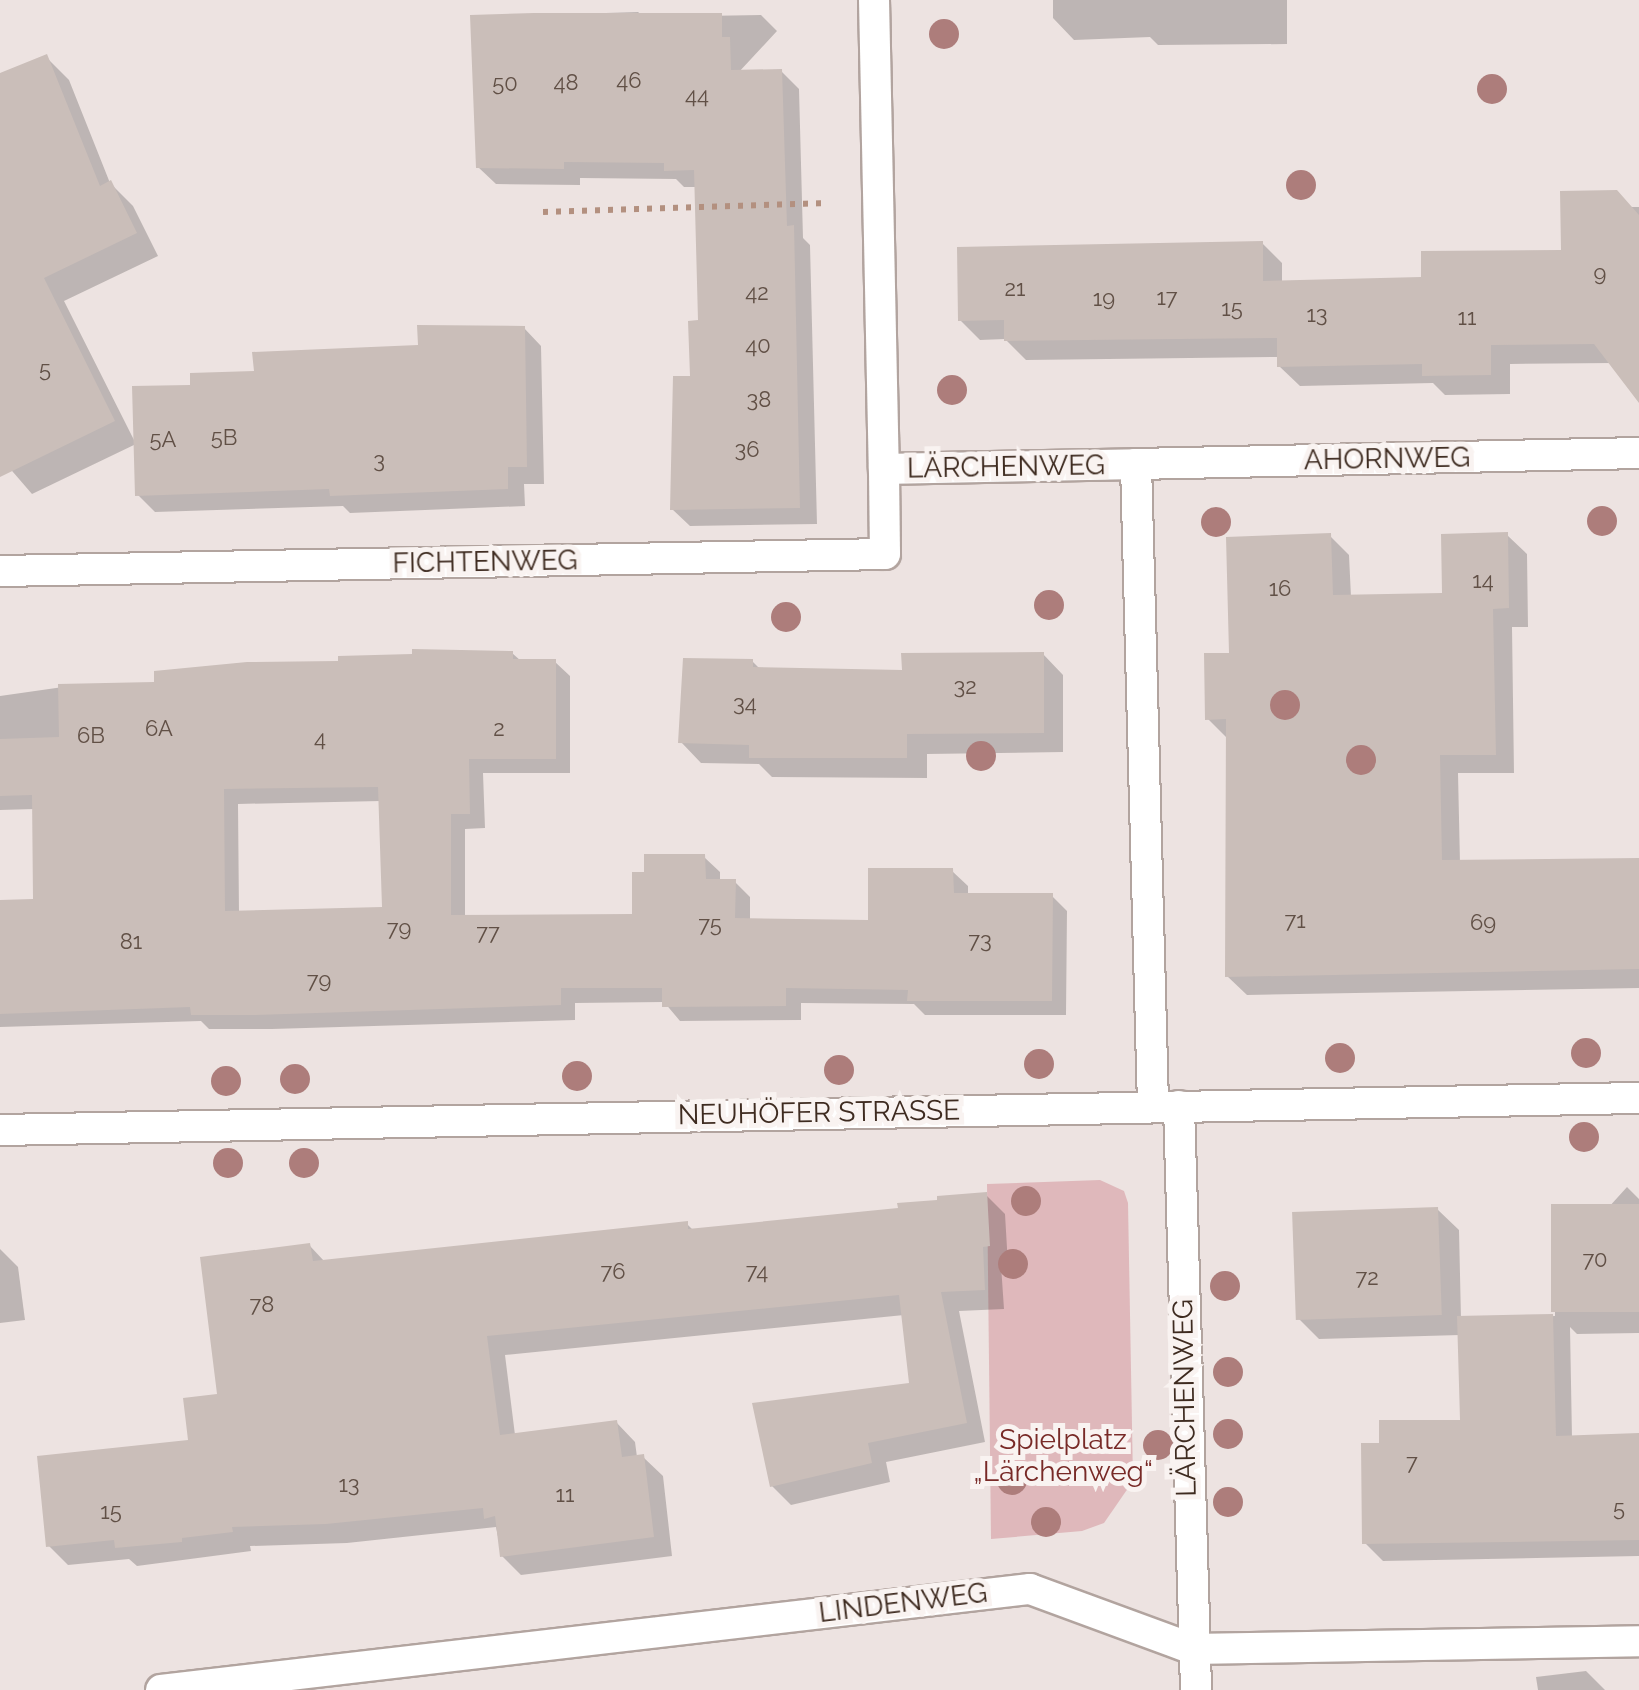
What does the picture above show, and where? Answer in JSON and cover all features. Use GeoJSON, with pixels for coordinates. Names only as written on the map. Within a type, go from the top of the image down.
{"type":"FeatureCollection","features":[{"type":"Feature","properties":{"kind":"street","name":"LÄRCHENWEG"},"geometry":{"type":"LineString","coordinates":[[874,0],[884,468],[1136,464],[1196,1690]]}},
{"type":"Feature","properties":{"kind":"street","name":"AHORNWEG"},"geometry":{"type":"LineString","coordinates":[[1136,464],[1639,453]]}},
{"type":"Feature","properties":{"kind":"street","name":"FICHTENWEG"},"geometry":{"type":"LineString","coordinates":[[0,570],[884,554],[884,468]]}},
{"type":"Feature","properties":{"kind":"street","name":"NEUHÖFER STRASSE"},"geometry":{"type":"LineString","coordinates":[[0,1130],[1639,1098]]}},
{"type":"Feature","properties":{"kind":"street","name":"LINDENWEG"},"geometry":{"type":"LineString","coordinates":[[160,1690],[1030,1588],[1193,1649],[1639,1641]]}},
{"type":"Feature","properties":{"kind":"path"},"geometry":{"type":"LineString","coordinates":[[542,212],[840,203]]}},
{"type":"Feature","properties":{"kind":"green space","name":"Spielplatz „Lärchenweg“"},"geometry":{"type":"Polygon","coordinates":[[[1100,1180],[1124,1191],[1128,1203],[1133,1481],[1104,1523],[1082,1531],[991,1539],[987,1184],[1100,1180]]]}},
{"type":"Feature","properties":{"kind":"building"},"geometry":{"type":"Polygon","coordinates":[[[722,13],[722,37],[730,37],[731,70],[782,69],[787,226],[794,225],[800,508],[670,510],[673,376],[690,376],[688,321],[698,320],[694,170],[664,171],[664,163],[564,162],[564,169],[476,168],[470,15],[722,13]]]}},
{"type":"Feature","properties":{"kind":"building"},"geometry":{"type":"Polygon","coordinates":[[[47,54],[100,186],[111,180],[137,233],[44,278],[115,421],[0,477],[0,73],[47,54]]]}},
{"type":"Feature","properties":{"kind":"building"},"geometry":{"type":"Polygon","coordinates":[[[1617,190],[1639,215],[1639,403],[1594,344],[1491,345],[1491,375],[1422,376],[1422,364],[1277,367],[1277,338],[1004,341],[1004,320],[958,321],[957,247],[1263,241],[1263,281],[1421,277],[1421,251],[1561,250],[1560,191],[1617,190]]]}},
{"type":"Feature","properties":{"kind":"building"},"geometry":{"type":"Polygon","coordinates":[[[417,325],[525,326],[527,467],[508,467],[508,489],[330,496],[329,489],[135,496],[132,386],[190,385],[190,373],[254,371],[252,352],[418,345],[417,325]]]}},
{"type":"Feature","properties":{"kind":"building"},"geometry":{"type":"Polygon","coordinates":[[[1508,532],[1509,608],[1493,609],[1496,755],[1440,755],[1442,860],[1639,858],[1639,969],[1225,977],[1226,719],[1205,720],[1204,653],[1229,653],[1226,537],[1331,533],[1333,595],[1442,593],[1441,534],[1508,532]]]}},
{"type":"Feature","properties":{"kind":"building"},"geometry":{"type":"Polygon","coordinates":[[[412,649],[513,651],[513,659],[556,659],[556,759],[469,759],[470,814],[451,814],[451,915],[632,914],[632,872],[644,872],[644,854],[705,854],[706,879],[736,879],[735,918],[868,920],[868,868],[953,868],[954,893],[1053,893],[1052,1001],[907,1001],[908,990],[786,988],[786,1006],[662,1007],[662,988],[561,988],[561,1005],[255,1015],[191,1015],[190,1007],[0,1014],[0,900],[33,899],[32,795],[0,796],[0,739],[59,737],[58,684],[154,682],[154,671],[412,654],[412,649]],[[378,787],[224,789],[225,911],[382,907],[378,787]]]}},
{"type":"Feature","properties":{"kind":"building"},"geometry":{"type":"Polygon","coordinates":[[[1044,652],[1044,733],[907,734],[907,758],[749,758],[749,745],[678,743],[683,658],[753,659],[753,667],[902,670],[901,653],[1044,652]]]}},
{"type":"Feature","properties":{"kind":"building"},"geometry":{"type":"Polygon","coordinates":[[[987,1192],[990,1246],[983,1247],[985,1290],[941,1292],[967,1423],[868,1443],[872,1463],[770,1487],[752,1403],[909,1383],[899,1295],[487,1336],[500,1435],[617,1420],[622,1457],[644,1454],[654,1537],[500,1557],[495,1516],[484,1519],[483,1508],[326,1524],[232,1527],[233,1532],[182,1538],[182,1542],[115,1548],[114,1540],[46,1547],[37,1456],[188,1440],[183,1398],[217,1394],[200,1257],[310,1243],[313,1261],[688,1221],[688,1229],[898,1208],[897,1203],[987,1192]]]}},
{"type":"Feature","properties":{"kind":"building"},"geometry":{"type":"Polygon","coordinates":[[[1551,1204],[1639,1204],[1639,1312],[1551,1312],[1551,1204]]]}},
{"type":"Feature","properties":{"kind":"building"},"geometry":{"type":"Polygon","coordinates":[[[1438,1207],[1442,1315],[1296,1320],[1292,1212],[1438,1207]]]}},
{"type":"Feature","properties":{"kind":"building"},"geometry":{"type":"Polygon","coordinates":[[[1553,1314],[1556,1436],[1639,1433],[1639,1540],[1362,1544],[1361,1443],[1379,1443],[1379,1420],[1460,1420],[1457,1316],[1553,1314]]]}}]}
